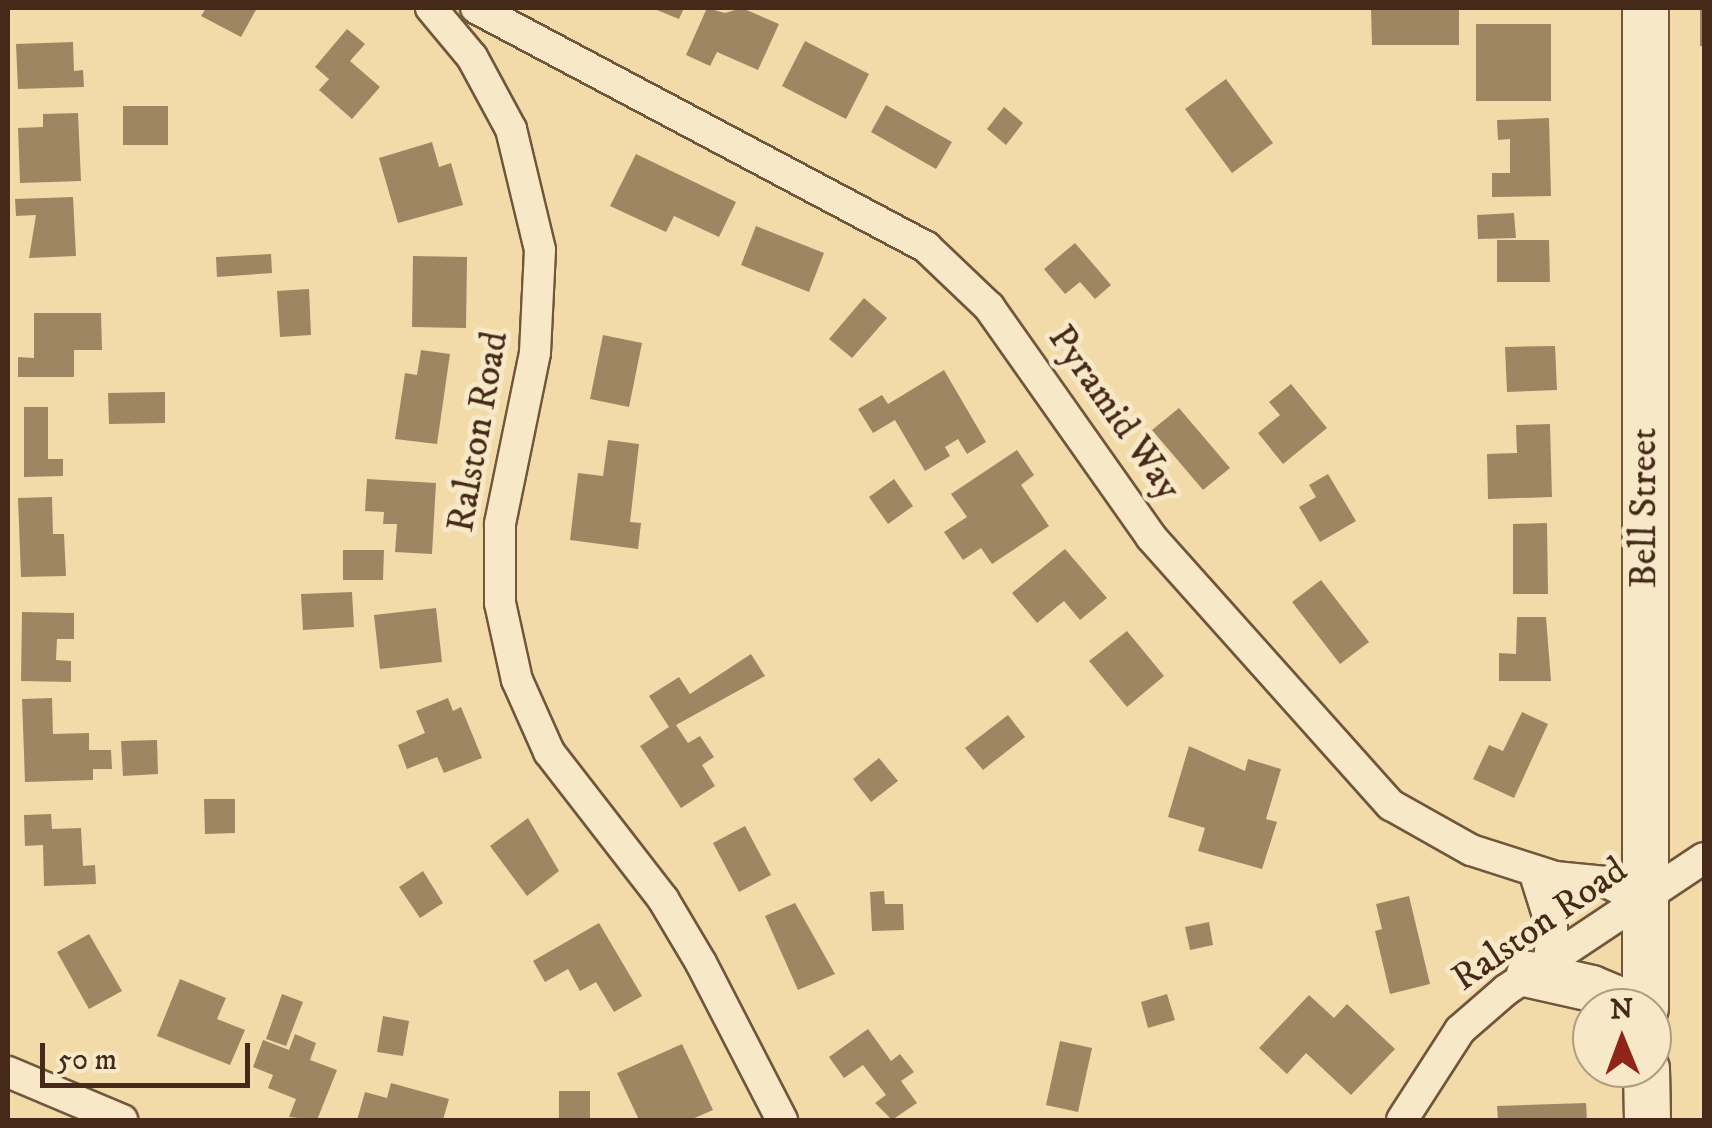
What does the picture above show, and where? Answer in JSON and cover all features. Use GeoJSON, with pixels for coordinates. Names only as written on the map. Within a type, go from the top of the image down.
{"type":"FeatureCollection","features":[{"type":"Feature","properties":{"kind":"street","name":"Ralston Road"},"geometry":{"type":"LineString","coordinates":[[431,8],[494,92],[525,168],[536,222],[540,312],[509,466],[498,564],[518,680],[549,752],[692,947],[782,1120]]}},
{"type":"Feature","properties":{"kind":"street","name":"Pyramid Way"},"geometry":{"type":"LineString","coordinates":[[476,8],[926,247],[989,307],[1150,537],[1358,774],[1427,829],[1534,871],[1606,882],[1643,901]]}},
{"type":"Feature","properties":{"kind":"street","name":"Bell Street"},"geometry":{"type":"LineString","coordinates":[[1642,988],[1645,8]]}},
{"type":"Feature","properties":{"kind":"street","name":"Ralston Road"},"geometry":{"type":"LineString","coordinates":[[1402,1120],[1460,1030],[1539,968],[1704,858]]}},
{"type":"Feature","properties":{"kind":"street"},"geometry":{"type":"LineString","coordinates":[[1534,871],[1552,928],[1539,968],[1591,988]]}},
{"type":"Feature","properties":{"kind":"street"},"geometry":{"type":"LineString","coordinates":[[8,1072],[122,1120]]}},
{"type":"Feature","properties":{"kind":"street"},"geometry":{"type":"LineString","coordinates":[[1646,1088],[1647,1120]]}},
{"type":"Feature","properties":{"kind":"building"},"geometry":{"type":"Polygon","coordinates":[[[206,8],[257,8],[241,37],[201,16],[206,8]]]}},
{"type":"Feature","properties":{"kind":"building"},"geometry":{"type":"Polygon","coordinates":[[[652,8],[684,8],[679,19],[652,8]]]}},
{"type":"Feature","properties":{"kind":"building"},"geometry":{"type":"Polygon","coordinates":[[[707,8],[725,13],[742,8],[779,24],[758,70],[717,52],[710,66],[686,55],[707,8]]]}},
{"type":"Feature","properties":{"kind":"building"},"geometry":{"type":"Polygon","coordinates":[[[1371,8],[1459,8],[1459,45],[1372,45],[1371,8]]]}},
{"type":"Feature","properties":{"kind":"building"},"geometry":{"type":"Polygon","coordinates":[[[1700,8],[1704,8],[1704,46],[1700,46],[1700,8]]]}},
{"type":"Feature","properties":{"kind":"building"},"geometry":{"type":"Polygon","coordinates":[[[1476,24],[1551,24],[1551,101],[1476,101],[1476,24]]]}},
{"type":"Feature","properties":{"kind":"building"},"geometry":{"type":"Polygon","coordinates":[[[347,29],[365,44],[350,61],[380,87],[352,119],[319,90],[329,79],[315,67],[347,29]]]}},
{"type":"Feature","properties":{"kind":"building"},"geometry":{"type":"Polygon","coordinates":[[[805,41],[869,74],[846,119],[782,86],[805,41]]]}},
{"type":"Feature","properties":{"kind":"building"},"geometry":{"type":"Polygon","coordinates":[[[73,42],[74,71],[83,70],[84,87],[18,89],[16,44],[73,42]]]}},
{"type":"Feature","properties":{"kind":"building"},"geometry":{"type":"Polygon","coordinates":[[[1226,79],[1273,143],[1232,173],[1185,109],[1226,79]]]}},
{"type":"Feature","properties":{"kind":"building"},"geometry":{"type":"Polygon","coordinates":[[[886,105],[952,142],[936,169],[871,132],[886,105]]]}},
{"type":"Feature","properties":{"kind":"building"},"geometry":{"type":"Polygon","coordinates":[[[123,106],[168,106],[168,145],[123,145],[123,106]]]}},
{"type":"Feature","properties":{"kind":"building"},"geometry":{"type":"Polygon","coordinates":[[[1004,107],[1023,123],[1006,145],[987,129],[1004,107]]]}},
{"type":"Feature","properties":{"kind":"building"},"geometry":{"type":"Polygon","coordinates":[[[78,113],[81,181],[20,183],[18,128],[43,127],[43,114],[78,113]]]}},
{"type":"Feature","properties":{"kind":"building"},"geometry":{"type":"Polygon","coordinates":[[[1549,118],[1551,196],[1492,197],[1492,173],[1510,173],[1510,139],[1498,140],[1497,120],[1549,118]]]}},
{"type":"Feature","properties":{"kind":"building"},"geometry":{"type":"Polygon","coordinates":[[[432,142],[439,167],[451,163],[463,205],[398,223],[379,158],[432,142]]]}},
{"type":"Feature","properties":{"kind":"building"},"geometry":{"type":"Polygon","coordinates":[[[636,154],[736,202],[719,237],[674,216],[666,232],[610,206],[636,154]]]}},
{"type":"Feature","properties":{"kind":"building"},"geometry":{"type":"Polygon","coordinates":[[[73,197],[76,256],[29,258],[36,215],[16,216],[15,199],[73,197]]]}},
{"type":"Feature","properties":{"kind":"building"},"geometry":{"type":"Polygon","coordinates":[[[1514,213],[1516,238],[1478,239],[1477,215],[1514,213]]]}},
{"type":"Feature","properties":{"kind":"building"},"geometry":{"type":"Polygon","coordinates":[[[756,226],[824,253],[809,292],[741,265],[756,226]]]}},
{"type":"Feature","properties":{"kind":"building"},"geometry":{"type":"Polygon","coordinates":[[[1497,240],[1549,240],[1550,282],[1497,282],[1497,240]]]}},
{"type":"Feature","properties":{"kind":"building"},"geometry":{"type":"Polygon","coordinates":[[[1075,243],[1111,285],[1095,299],[1080,282],[1065,294],[1044,269],[1075,243]]]}},
{"type":"Feature","properties":{"kind":"building"},"geometry":{"type":"Polygon","coordinates":[[[271,254],[272,273],[217,277],[216,257],[271,254]]]}},
{"type":"Feature","properties":{"kind":"building"},"geometry":{"type":"Polygon","coordinates":[[[413,256],[467,257],[466,328],[412,327],[413,256]]]}},
{"type":"Feature","properties":{"kind":"building"},"geometry":{"type":"Polygon","coordinates":[[[309,289],[311,335],[280,337],[277,291],[309,289]]]}},
{"type":"Feature","properties":{"kind":"building"},"geometry":{"type":"Polygon","coordinates":[[[864,298],[887,318],[852,358],[829,339],[864,298]]]}},
{"type":"Feature","properties":{"kind":"building"},"geometry":{"type":"Polygon","coordinates":[[[34,313],[101,313],[102,350],[74,350],[74,377],[18,377],[18,357],[34,358],[34,313]]]}},
{"type":"Feature","properties":{"kind":"building"},"geometry":{"type":"Polygon","coordinates":[[[603,335],[642,343],[629,407],[590,399],[603,335]]]}},
{"type":"Feature","properties":{"kind":"building"},"geometry":{"type":"Polygon","coordinates":[[[1555,346],[1557,390],[1507,392],[1505,347],[1555,346]]]}},
{"type":"Feature","properties":{"kind":"building"},"geometry":{"type":"Polygon","coordinates":[[[421,350],[450,354],[437,444],[395,439],[405,373],[417,375],[421,350]]]}},
{"type":"Feature","properties":{"kind":"building"},"geometry":{"type":"Polygon","coordinates":[[[944,370],[986,442],[967,454],[958,439],[945,447],[950,456],[925,471],[895,420],[873,433],[858,409],[882,395],[888,404],[944,370]]]}},
{"type":"Feature","properties":{"kind":"building"},"geometry":{"type":"Polygon","coordinates":[[[1291,384],[1327,428],[1283,464],[1258,433],[1280,415],[1269,402],[1291,384]]]}},
{"type":"Feature","properties":{"kind":"building"},"geometry":{"type":"Polygon","coordinates":[[[165,392],[165,423],[109,424],[108,393],[165,392]]]}},
{"type":"Feature","properties":{"kind":"building"},"geometry":{"type":"Polygon","coordinates":[[[24,407],[48,407],[48,459],[63,459],[63,476],[24,477],[24,407]]]}},
{"type":"Feature","properties":{"kind":"building"},"geometry":{"type":"Polygon","coordinates":[[[1179,408],[1230,468],[1203,490],[1152,430],[1179,408]]]}},
{"type":"Feature","properties":{"kind":"building"},"geometry":{"type":"Polygon","coordinates":[[[1550,424],[1552,497],[1488,499],[1487,454],[1517,453],[1516,425],[1550,424]]]}},
{"type":"Feature","properties":{"kind":"building"},"geometry":{"type":"Polygon","coordinates":[[[608,440],[639,444],[630,522],[641,523],[638,549],[570,540],[578,473],[603,476],[608,440]]]}},
{"type":"Feature","properties":{"kind":"building"},"geometry":{"type":"Polygon","coordinates":[[[1017,450],[1034,475],[1021,485],[1049,526],[992,564],[981,548],[963,560],[944,532],[967,517],[951,494],[1017,450]]]}},
{"type":"Feature","properties":{"kind":"building"},"geometry":{"type":"Polygon","coordinates":[[[1328,474],[1356,521],[1320,542],[1299,507],[1316,497],[1309,485],[1328,474]]]}},
{"type":"Feature","properties":{"kind":"building"},"geometry":{"type":"Polygon","coordinates":[[[367,479],[436,483],[432,554],[395,552],[397,524],[383,524],[384,512],[365,511],[367,479]]]}},
{"type":"Feature","properties":{"kind":"building"},"geometry":{"type":"Polygon","coordinates":[[[894,479],[913,506],[888,524],[869,497],[894,479]]]}},
{"type":"Feature","properties":{"kind":"building"},"geometry":{"type":"Polygon","coordinates":[[[52,497],[53,534],[64,534],[66,576],[21,577],[18,498],[52,497]]]}},
{"type":"Feature","properties":{"kind":"building"},"geometry":{"type":"Polygon","coordinates":[[[1547,523],[1548,594],[1513,594],[1513,524],[1547,523]]]}},
{"type":"Feature","properties":{"kind":"building"},"geometry":{"type":"Polygon","coordinates":[[[1065,549],[1107,598],[1080,620],[1064,601],[1037,623],[1012,593],[1065,549]]]}},
{"type":"Feature","properties":{"kind":"building"},"geometry":{"type":"Polygon","coordinates":[[[343,550],[384,550],[383,580],[343,580],[343,550]]]}},
{"type":"Feature","properties":{"kind":"building"},"geometry":{"type":"Polygon","coordinates":[[[1321,580],[1369,642],[1340,664],[1292,602],[1321,580]]]}},
{"type":"Feature","properties":{"kind":"building"},"geometry":{"type":"Polygon","coordinates":[[[352,592],[354,627],[303,630],[301,594],[352,592]]]}},
{"type":"Feature","properties":{"kind":"building"},"geometry":{"type":"Polygon","coordinates":[[[436,608],[442,662],[380,669],[374,615],[436,608]]]}},
{"type":"Feature","properties":{"kind":"building"},"geometry":{"type":"Polygon","coordinates":[[[22,612],[74,613],[74,639],[57,639],[56,660],[71,661],[71,682],[21,681],[22,612]]]}},
{"type":"Feature","properties":{"kind":"building"},"geometry":{"type":"Polygon","coordinates":[[[1517,617],[1546,617],[1551,681],[1499,681],[1499,653],[1516,654],[1517,617]]]}},
{"type":"Feature","properties":{"kind":"building"},"geometry":{"type":"Polygon","coordinates":[[[1127,631],[1164,676],[1127,707],[1089,661],[1127,631]]]}},
{"type":"Feature","properties":{"kind":"building"},"geometry":{"type":"Polygon","coordinates":[[[751,654],[765,676],[676,725],[688,743],[700,736],[714,757],[702,765],[715,786],[681,808],[640,746],[669,727],[649,696],[679,677],[690,694],[751,654]]]}},
{"type":"Feature","properties":{"kind":"building"},"geometry":{"type":"Polygon","coordinates":[[[52,698],[53,734],[89,733],[89,750],[111,750],[112,769],[93,769],[93,780],[25,782],[22,699],[52,698]]]}},
{"type":"Feature","properties":{"kind":"building"},"geometry":{"type":"Polygon","coordinates":[[[448,698],[453,711],[461,707],[482,758],[444,773],[437,757],[407,769],[398,745],[425,733],[416,711],[448,698]]]}},
{"type":"Feature","properties":{"kind":"building"},"geometry":{"type":"Polygon","coordinates":[[[1522,712],[1548,724],[1514,798],[1473,779],[1489,745],[1503,751],[1522,712]]]}},
{"type":"Feature","properties":{"kind":"building"},"geometry":{"type":"Polygon","coordinates":[[[1008,715],[1025,737],[983,770],[965,748],[1008,715]]]}},
{"type":"Feature","properties":{"kind":"building"},"geometry":{"type":"Polygon","coordinates":[[[157,740],[158,774],[123,776],[121,741],[157,740]]]}},
{"type":"Feature","properties":{"kind":"building"},"geometry":{"type":"Polygon","coordinates":[[[1189,746],[1245,771],[1248,759],[1281,769],[1266,819],[1277,822],[1262,869],[1198,851],[1205,828],[1168,817],[1189,746]]]}},
{"type":"Feature","properties":{"kind":"building"},"geometry":{"type":"Polygon","coordinates":[[[879,758],[898,781],[871,802],[853,779],[879,758]]]}},
{"type":"Feature","properties":{"kind":"building"},"geometry":{"type":"Polygon","coordinates":[[[204,799],[235,799],[235,833],[205,834],[204,799]]]}},
{"type":"Feature","properties":{"kind":"building"},"geometry":{"type":"Polygon","coordinates":[[[51,814],[52,829],[81,828],[83,866],[95,865],[96,884],[44,886],[43,845],[25,846],[24,815],[51,814]]]}},
{"type":"Feature","properties":{"kind":"building"},"geometry":{"type":"Polygon","coordinates":[[[528,818],[559,871],[527,896],[490,846],[528,818]]]}},
{"type":"Feature","properties":{"kind":"building"},"geometry":{"type":"Polygon","coordinates":[[[745,826],[771,875],[739,892],[713,843],[745,826]]]}},
{"type":"Feature","properties":{"kind":"building"},"geometry":{"type":"Polygon","coordinates":[[[423,871],[443,903],[420,918],[399,887],[423,871]]]}},
{"type":"Feature","properties":{"kind":"building"},"geometry":{"type":"Polygon","coordinates":[[[884,891],[885,904],[903,904],[904,930],[872,931],[870,892],[884,891]]]}},
{"type":"Feature","properties":{"kind":"building"},"geometry":{"type":"Polygon","coordinates":[[[1409,896],[1430,984],[1390,994],[1375,931],[1382,929],[1376,904],[1409,896]]]}},
{"type":"Feature","properties":{"kind":"building"},"geometry":{"type":"Polygon","coordinates":[[[795,903],[835,974],[798,990],[765,916],[795,903]]]}},
{"type":"Feature","properties":{"kind":"building"},"geometry":{"type":"Polygon","coordinates":[[[1209,922],[1213,945],[1190,950],[1185,927],[1209,922]]]}},
{"type":"Feature","properties":{"kind":"building"},"geometry":{"type":"Polygon","coordinates":[[[599,923],[642,996],[614,1012],[596,982],[580,991],[568,969],[545,982],[533,961],[599,923]]]}},
{"type":"Feature","properties":{"kind":"building"},"geometry":{"type":"Polygon","coordinates":[[[89,934],[122,991],[89,1009],[57,952],[89,934]]]}},
{"type":"Feature","properties":{"kind":"building"},"geometry":{"type":"Polygon","coordinates":[[[180,979],[226,998],[217,1019],[245,1030],[230,1065],[157,1036],[180,979]]]}},
{"type":"Feature","properties":{"kind":"building"},"geometry":{"type":"Polygon","coordinates":[[[282,994],[303,1002],[286,1046],[266,1039],[282,994]]]}},
{"type":"Feature","properties":{"kind":"building"},"geometry":{"type":"Polygon","coordinates":[[[1167,994],[1175,1020],[1148,1028],[1141,1002],[1167,994]]]}},
{"type":"Feature","properties":{"kind":"building"},"geometry":{"type":"Polygon","coordinates":[[[1309,995],[1334,1018],[1347,1004],[1395,1049],[1351,1095],[1306,1053],[1287,1074],[1259,1048],[1309,995]]]}},
{"type":"Feature","properties":{"kind":"building"},"geometry":{"type":"Polygon","coordinates":[[[383,1016],[409,1021],[403,1056],[377,1052],[383,1016]]]}},
{"type":"Feature","properties":{"kind":"building"},"geometry":{"type":"Polygon","coordinates":[[[868,1029],[891,1061],[900,1054],[914,1072],[901,1081],[917,1103],[892,1120],[875,1103],[886,1095],[863,1065],[844,1078],[829,1057],[868,1029]]]}},
{"type":"Feature","properties":{"kind":"building"},"geometry":{"type":"Polygon","coordinates":[[[295,1034],[316,1043],[310,1060],[337,1070],[317,1120],[289,1117],[296,1099],[268,1088],[273,1075],[253,1067],[263,1040],[289,1050],[295,1034]]]}},
{"type":"Feature","properties":{"kind":"building"},"geometry":{"type":"Polygon","coordinates":[[[1060,1041],[1092,1048],[1078,1112],[1046,1105],[1060,1041]]]}},
{"type":"Feature","properties":{"kind":"building"},"geometry":{"type":"Polygon","coordinates":[[[682,1044],[713,1110],[690,1120],[639,1120],[617,1073],[682,1044]]]}},
{"type":"Feature","properties":{"kind":"building"},"geometry":{"type":"Polygon","coordinates":[[[391,1083],[449,1099],[443,1120],[357,1120],[365,1092],[387,1098],[391,1083]]]}},
{"type":"Feature","properties":{"kind":"building"},"geometry":{"type":"Polygon","coordinates":[[[559,1091],[590,1091],[590,1120],[559,1120],[559,1091]]]}},
{"type":"Feature","properties":{"kind":"building"},"geometry":{"type":"Polygon","coordinates":[[[1586,1103],[1587,1120],[1498,1120],[1497,1106],[1586,1103]]]}}]}
